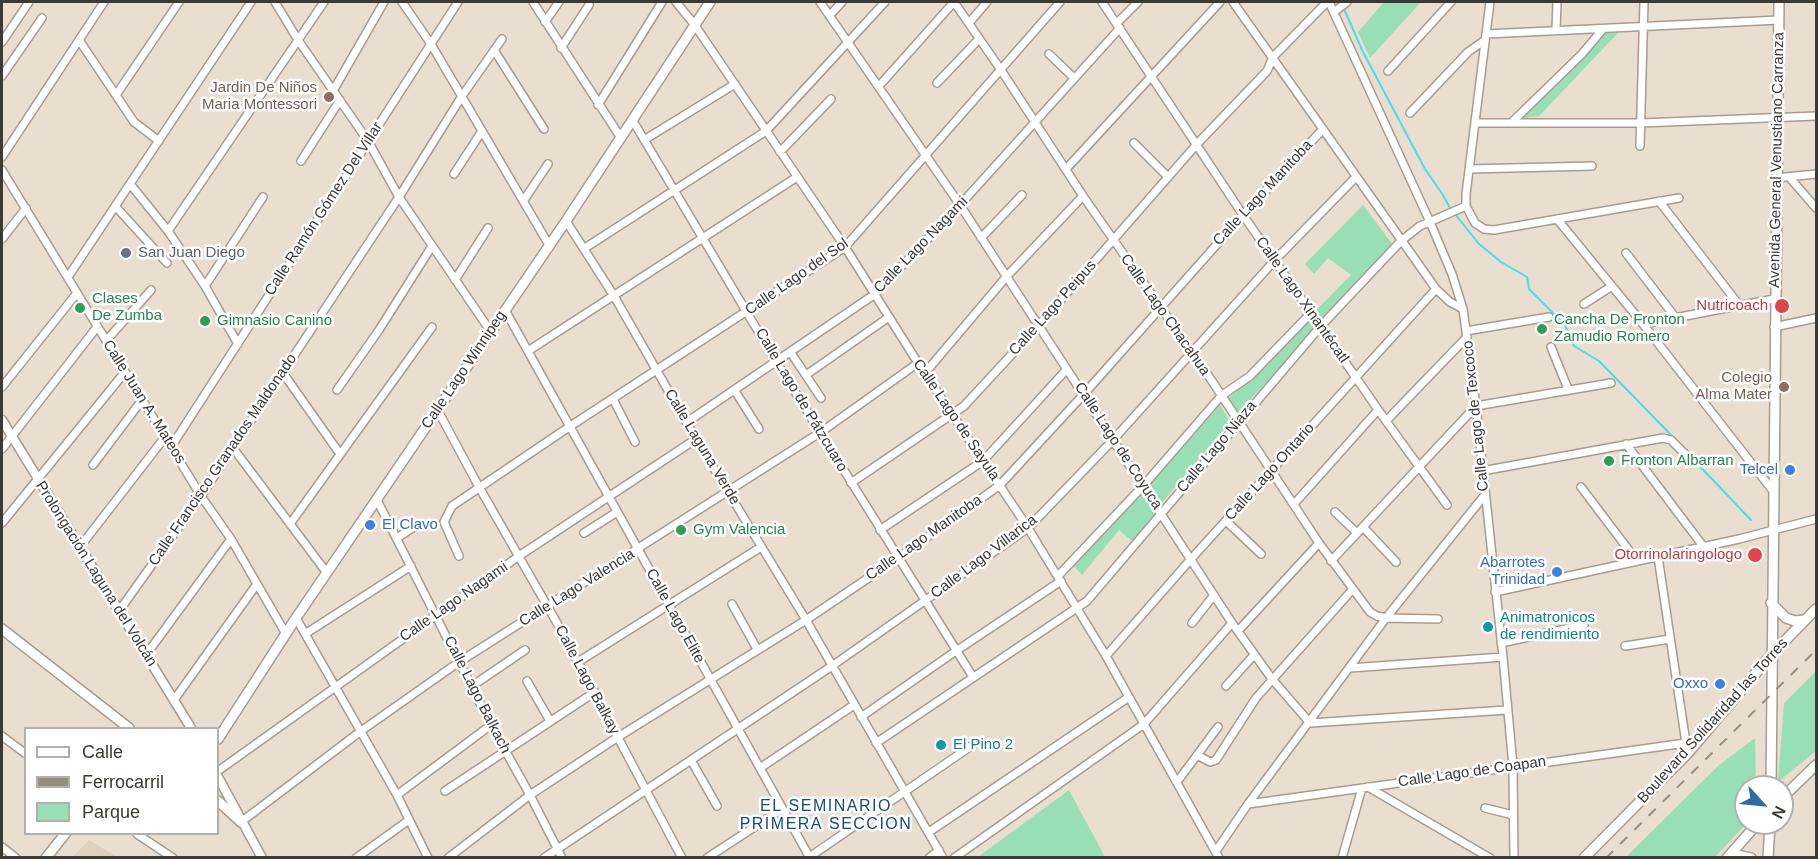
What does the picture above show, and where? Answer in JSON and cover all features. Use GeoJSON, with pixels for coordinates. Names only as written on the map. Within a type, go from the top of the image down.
{"type":"FeatureCollection","features":[{"type":"Feature","properties":{"kind":"main road","name":"Calle Lago Winnipeg"},"geometry":{"type":"LineString","coordinates":[[219,737],[296,618],[566,221],[710,2]]}},
{"type":"Feature","properties":{"kind":"main road","name":"Avenida General Venustiano Carranza"},"geometry":{"type":"LineString","coordinates":[[1771,775],[1774,299],[1779,2]]}},
{"type":"Feature","properties":{"kind":"main road"},"geometry":{"type":"LineString","coordinates":[[1771,603],[1786,618],[1795,621],[1805,620]]}},
{"type":"Feature","properties":{"kind":"main road","name":"Boulevard Solidaridad las Torres"},"geometry":{"type":"LineString","coordinates":[[1584,858],[1687,754],[1772,654],[1816,609]]}},
{"type":"Feature","properties":{"kind":"main road"},"geometry":{"type":"LineString","coordinates":[[2,629],[126,727]]}},
{"type":"Feature","properties":{"kind":"main road"},"geometry":{"type":"LineString","coordinates":[[1794,786],[1816,765]]}},
{"type":"Feature","properties":{"kind":"main road"},"geometry":{"type":"LineString","coordinates":[[219,802],[241,822]]}},
{"type":"Feature","properties":{"kind":"main road"},"geometry":{"type":"LineString","coordinates":[[46,858],[63,835]]}},
{"type":"Feature","properties":{"kind":"main road"},"geometry":{"type":"LineString","coordinates":[[1728,858],[1748,835]]}},
{"type":"Feature","properties":{"kind":"main road"},"geometry":{"type":"LineString","coordinates":[[1768,858],[1769,835]]}},
{"type":"Feature","properties":{"kind":"main road"},"geometry":{"type":"LineString","coordinates":[[1728,858],[1737,855],[1751,858]]}},
{"type":"Feature","properties":{"kind":"street"},"geometry":{"type":"LineString","coordinates":[[2,42],[29,2]]}},
{"type":"Feature","properties":{"kind":"street"},"geometry":{"type":"LineString","coordinates":[[2,157],[104,2]]}},
{"type":"Feature","properties":{"kind":"street"},"geometry":{"type":"LineString","coordinates":[[116,95],[180,2]]}},
{"type":"Feature","properties":{"kind":"street"},"geometry":{"type":"LineString","coordinates":[[68,277],[251,2]]}},
{"type":"Feature","properties":{"kind":"street"},"geometry":{"type":"LineString","coordinates":[[274,2],[368,141],[399,197],[491,332]]}},
{"type":"Feature","properties":{"kind":"street"},"geometry":{"type":"LineString","coordinates":[[168,231],[324,2]]}},
{"type":"Feature","properties":{"kind":"street"},"geometry":{"type":"LineString","coordinates":[[333,91],[384,2]]}},
{"type":"Feature","properties":{"kind":"street"},"geometry":{"type":"LineString","coordinates":[[402,2],[431,44],[549,245]]}},
{"type":"Feature","properties":{"kind":"street","name":"Calle Ramón Gómez Del Villar"},"geometry":{"type":"LineString","coordinates":[[171,447],[458,2]]}},
{"type":"Feature","properties":{"kind":"street"},"geometry":{"type":"LineString","coordinates":[[533,2],[621,138]]}},
{"type":"Feature","properties":{"kind":"street"},"geometry":{"type":"LineString","coordinates":[[545,22],[559,2]]}},
{"type":"Feature","properties":{"kind":"street"},"geometry":{"type":"LineString","coordinates":[[598,105],[662,2]]}},
{"type":"Feature","properties":{"kind":"street","name":"Calle Lago de Sayula"},"geometry":{"type":"LineString","coordinates":[[676,2],[694,24],[846,247],[918,363],[1028,528],[1106,656],[1218,854]]}},
{"type":"Feature","properties":{"kind":"street","name":"Calle Lago de Coyuca"},"geometry":{"type":"LineString","coordinates":[[820,2],[960,205],[1232,623],[1272,679],[1310,723]]}},
{"type":"Feature","properties":{"kind":"street"},"geometry":{"type":"LineString","coordinates":[[830,15],[842,2]]}},
{"type":"Feature","properties":{"kind":"street"},"geometry":{"type":"LineString","coordinates":[[585,249],[766,131],[885,2]]}},
{"type":"Feature","properties":{"kind":"street"},"geometry":{"type":"LineString","coordinates":[[879,86],[954,2]]}},
{"type":"Feature","properties":{"kind":"street","name":"Calle Lago Chacahua"},"geometry":{"type":"LineString","coordinates":[[954,2],[1331,561],[1370,612],[1386,618]]}},
{"type":"Feature","properties":{"kind":"street"},"geometry":{"type":"LineString","coordinates":[[969,23],[987,2]]}},
{"type":"Feature","properties":{"kind":"street","name":"Calle Lago del Sol"},"geometry":{"type":"LineString","coordinates":[[459,556],[444,522],[449,510],[479,487],[569,427],[846,247],[1060,2]]}},
{"type":"Feature","properties":{"kind":"street","name":"Calle Lago Xinantécatl"},"geometry":{"type":"LineString","coordinates":[[1102,2],[1320,327],[1447,505]]}},
{"type":"Feature","properties":{"kind":"street","name":"Calle Lago Nagami"},"geometry":{"type":"LineString","coordinates":[[687,422],[777,363],[875,294],[1035,122],[1138,2]]}},
{"type":"Feature","properties":{"kind":"street"},"geometry":{"type":"LineString","coordinates":[[1066,170],[1220,2]]}},
{"type":"Feature","properties":{"kind":"street"},"geometry":{"type":"LineString","coordinates":[[1233,2],[1436,289],[1450,302],[1463,309]]}},
{"type":"Feature","properties":{"kind":"street","name":"Calle Lago Peipus"},"geometry":{"type":"LineString","coordinates":[[851,483],[953,415],[969,401],[1038,326],[1197,144],[1267,71],[1273,57],[1328,2]]}},
{"type":"Feature","properties":{"kind":"street","name":"Calle Lago de Texcoco"},"geometry":{"type":"LineString","coordinates":[[1328,2],[1341,6],[1452,274],[1463,309],[1476,406],[1503,657],[1513,766],[1514,858]]}},
{"type":"Feature","properties":{"kind":"street"},"geometry":{"type":"LineString","coordinates":[[1388,71],[1450,2]]}},
{"type":"Feature","properties":{"kind":"street"},"geometry":{"type":"LineString","coordinates":[[1490,2],[1466,206],[1475,223],[1489,230],[1680,198]]}},
{"type":"Feature","properties":{"kind":"street"},"geometry":{"type":"LineString","coordinates":[[1556,30],[1557,2]]}},
{"type":"Feature","properties":{"kind":"street"},"geometry":{"type":"LineString","coordinates":[[1640,146],[1644,2]]}},
{"type":"Feature","properties":{"kind":"street"},"geometry":{"type":"LineString","coordinates":[[561,48],[589,5]]}},
{"type":"Feature","properties":{"kind":"street"},"geometry":{"type":"LineString","coordinates":[[2,76],[42,18]]}},
{"type":"Feature","properties":{"kind":"street"},"geometry":{"type":"LineString","coordinates":[[1410,113],[1485,37],[1556,30],[1779,20]]}},
{"type":"Feature","properties":{"kind":"street"},"geometry":{"type":"LineString","coordinates":[[1510,123],[1582,54],[1603,29]]}},
{"type":"Feature","properties":{"kind":"street","name":"Calle Francisco Granados Maldonado"},"geometry":{"type":"LineString","coordinates":[[119,611],[201,496],[399,197],[462,96],[502,39]]}},
{"type":"Feature","properties":{"kind":"street"},"geometry":{"type":"LineString","coordinates":[[936,83],[979,39]]}},
{"type":"Feature","properties":{"kind":"street"},"geometry":{"type":"LineString","coordinates":[[79,40],[134,122],[159,141]]}},
{"type":"Feature","properties":{"kind":"street"},"geometry":{"type":"LineString","coordinates":[[494,50],[544,129]]}},
{"type":"Feature","properties":{"kind":"street"},"geometry":{"type":"LineString","coordinates":[[1049,54],[1074,78]]}},
{"type":"Feature","properties":{"kind":"street"},"geometry":{"type":"LineString","coordinates":[[645,140],[735,84]]}},
{"type":"Feature","properties":{"kind":"street"},"geometry":{"type":"LineString","coordinates":[[780,152],[831,99]]}},
{"type":"Feature","properties":{"kind":"street"},"geometry":{"type":"LineString","coordinates":[[302,161],[340,100]]}},
{"type":"Feature","properties":{"kind":"street"},"geometry":{"type":"LineString","coordinates":[[1475,123],[1641,123],[1816,116]]}},
{"type":"Feature","properties":{"kind":"street","name":"Calle Lago de Pátzcuaro"},"geometry":{"type":"LineString","coordinates":[[633,121],[777,363],[973,677]]}},
{"type":"Feature","properties":{"kind":"street","name":"Calle Lago Manitoba"},"geometry":{"type":"LineString","coordinates":[[448,858],[530,795],[618,737],[806,620],[1000,485],[1243,214],[1323,129]]}},
{"type":"Feature","properties":{"kind":"street"},"geometry":{"type":"LineString","coordinates":[[454,174],[482,130]]}},
{"type":"Feature","properties":{"kind":"street"},"geometry":{"type":"LineString","coordinates":[[1134,143],[1168,177]]}},
{"type":"Feature","properties":{"kind":"street"},"geometry":{"type":"LineString","coordinates":[[524,200],[548,164]]}},
{"type":"Feature","properties":{"kind":"street"},"geometry":{"type":"LineString","coordinates":[[1469,169],[1593,166]]}},
{"type":"Feature","properties":{"kind":"street","name":"Calle Juan A. Mateos"},"geometry":{"type":"LineString","coordinates":[[2,170],[201,496],[231,539],[286,634]]}},
{"type":"Feature","properties":{"kind":"street"},"geometry":{"type":"LineString","coordinates":[[1776,178],[1816,174]]}},
{"type":"Feature","properties":{"kind":"street"},"geometry":{"type":"LineString","coordinates":[[528,351],[797,177]]}},
{"type":"Feature","properties":{"kind":"street","name":"Calle Lago Villarica"},"geometry":{"type":"LineString","coordinates":[[544,858],[832,666],[1028,528],[1113,440],[1275,260],[1356,177]]}},
{"type":"Feature","properties":{"kind":"street"},"geometry":{"type":"LineString","coordinates":[[1790,178],[1816,208]]}},
{"type":"Feature","properties":{"kind":"street"},"geometry":{"type":"LineString","coordinates":[[131,185],[168,231],[205,286],[238,344]]}},
{"type":"Feature","properties":{"kind":"street"},"geometry":{"type":"LineString","coordinates":[[981,238],[1022,195]]}},
{"type":"Feature","properties":{"kind":"street"},"geometry":{"type":"LineString","coordinates":[[925,373],[1006,276],[1083,196]]}},
{"type":"Feature","properties":{"kind":"street"},"geometry":{"type":"LineString","coordinates":[[205,286],[263,197]]}},
{"type":"Feature","properties":{"kind":"street"},"geometry":{"type":"LineString","coordinates":[[1659,201],[1738,305]]}},
{"type":"Feature","properties":{"kind":"street","name":"Calle Lago Niaza"},"geometry":{"type":"LineString","coordinates":[[876,743],[1091,597],[1320,327],[1401,242],[1413,230],[1466,206]]}},
{"type":"Feature","properties":{"kind":"street"},"geometry":{"type":"LineString","coordinates":[[116,207],[167,263]]}},
{"type":"Feature","properties":{"kind":"street"},"geometry":{"type":"LineString","coordinates":[[2,239],[26,208]]}},
{"type":"Feature","properties":{"kind":"street"},"geometry":{"type":"LineString","coordinates":[[1557,219],[1773,491]]}},
{"type":"Feature","properties":{"kind":"street","name":"Calle Laguna Verde"},"geometry":{"type":"LineString","coordinates":[[566,221],[614,296],[696,439],[806,620],[943,858]]}},
{"type":"Feature","properties":{"kind":"street"},"geometry":{"type":"LineString","coordinates":[[455,280],[488,228]]}},
{"type":"Feature","properties":{"kind":"street"},"geometry":{"type":"LineString","coordinates":[[337,390],[379,330],[432,246]]}},
{"type":"Feature","properties":{"kind":"street"},"geometry":{"type":"LineString","coordinates":[[1626,253],[1675,316]]}},
{"type":"Feature","properties":{"kind":"street"},"geometry":{"type":"LineString","coordinates":[[1584,304],[1612,286]]}},
{"type":"Feature","properties":{"kind":"street","name":"Calle Lago Ontario"},"geometry":{"type":"LineString","coordinates":[[1106,656],[1436,289]]}},
{"type":"Feature","properties":{"kind":"street"},"geometry":{"type":"LineString","coordinates":[[106,341],[152,290]]}},
{"type":"Feature","properties":{"kind":"street"},"geometry":{"type":"LineString","coordinates":[[2,387],[76,293]]}},
{"type":"Feature","properties":{"kind":"street"},"geometry":{"type":"LineString","coordinates":[[1642,324],[1774,299]]}},
{"type":"Feature","properties":{"kind":"street","name":"Calle Lago Elite"},"geometry":{"type":"LineString","coordinates":[[505,310],[809,857]]}},
{"type":"Feature","properties":{"kind":"street"},"geometry":{"type":"LineString","coordinates":[[861,717],[1059,578],[1221,396],[1250,376],[1311,313]]}},
{"type":"Feature","properties":{"kind":"street"},"geometry":{"type":"LineString","coordinates":[[806,375],[889,316]]}},
{"type":"Feature","properties":{"kind":"street"},"geometry":{"type":"LineString","coordinates":[[1386,421],[1467,334],[1549,317]]}},
{"type":"Feature","properties":{"kind":"street"},"geometry":{"type":"LineString","coordinates":[[1774,327],[1816,318]]}},
{"type":"Feature","properties":{"kind":"street"},"geometry":{"type":"LineString","coordinates":[[2,449],[97,327]]}},
{"type":"Feature","properties":{"kind":"street"},"geometry":{"type":"LineString","coordinates":[[290,524],[432,327]]}},
{"type":"Feature","properties":{"kind":"street"},"geometry":{"type":"LineString","coordinates":[[1551,347],[1568,389]]}},
{"type":"Feature","properties":{"kind":"street"},"geometry":{"type":"LineString","coordinates":[[791,353],[821,398]]}},
{"type":"Feature","properties":{"kind":"street","name":"Calle Lago Valencia"},"geometry":{"type":"LineString","coordinates":[[241,822],[361,731],[459,662],[821,432],[918,363]]}},
{"type":"Feature","properties":{"kind":"street"},"geometry":{"type":"LineString","coordinates":[[880,530],[983,461],[1067,369]]}},
{"type":"Feature","properties":{"kind":"street"},"geometry":{"type":"LineString","coordinates":[[2,523],[125,372]]}},
{"type":"Feature","properties":{"kind":"street"},"geometry":{"type":"LineString","coordinates":[[283,373],[340,454]]}},
{"type":"Feature","properties":{"kind":"street"},"geometry":{"type":"LineString","coordinates":[[1331,561],[1476,406],[1611,383]]}},
{"type":"Feature","properties":{"kind":"street"},"geometry":{"type":"LineString","coordinates":[[735,390],[759,429]]}},
{"type":"Feature","properties":{"kind":"street"},"geometry":{"type":"LineString","coordinates":[[612,399],[635,442]]}},
{"type":"Feature","properties":{"kind":"street"},"geometry":{"type":"LineString","coordinates":[[93,465],[142,400]]}},
{"type":"Feature","properties":{"kind":"street","name":"Calle Lago Balkay"},"geometry":{"type":"LineString","coordinates":[[437,409],[595,692],[682,858]]}},
{"type":"Feature","properties":{"kind":"street"},"geometry":{"type":"LineString","coordinates":[[1294,504],[1378,410]]}},
{"type":"Feature","properties":{"kind":"street","name":"Prolongación Laguna del Volcán"},"geometry":{"type":"LineString","coordinates":[[2,420],[190,727]]}},
{"type":"Feature","properties":{"kind":"street"},"geometry":{"type":"LineString","coordinates":[[80,547],[165,437]]}},
{"type":"Feature","properties":{"kind":"street"},"geometry":{"type":"LineString","coordinates":[[1482,471],[1668,438],[1689,458]]}},
{"type":"Feature","properties":{"kind":"street","name":"Calle Lago Nagami"},"geometry":{"type":"LineString","coordinates":[[219,770],[519,556],[696,439]]}},
{"type":"Feature","properties":{"kind":"street"},"geometry":{"type":"LineString","coordinates":[[1626,444],[1703,546]]}},
{"type":"Feature","properties":{"kind":"street"},"geometry":{"type":"LineString","coordinates":[[233,448],[327,573]]}},
{"type":"Feature","properties":{"kind":"street"},"geometry":{"type":"LineString","coordinates":[[1581,487],[1637,561]]}},
{"type":"Feature","properties":{"kind":"street"},"geometry":{"type":"LineString","coordinates":[[1218,854],[1248,804],[1386,618],[1484,496]]}},
{"type":"Feature","properties":{"kind":"street","name":"Calle Lago Balkach"},"geometry":{"type":"LineString","coordinates":[[377,500],[491,725],[562,858]]}},
{"type":"Feature","properties":{"kind":"street"},"geometry":{"type":"LineString","coordinates":[[584,533],[617,512]]}},
{"type":"Feature","properties":{"kind":"street"},"geometry":{"type":"LineString","coordinates":[[1335,512],[1357,533]]}},
{"type":"Feature","properties":{"kind":"street"},"geometry":{"type":"LineString","coordinates":[[1495,592],[1658,557],[1816,519]]}},
{"type":"Feature","properties":{"kind":"street"},"geometry":{"type":"LineString","coordinates":[[1226,521],[1261,554]]}},
{"type":"Feature","properties":{"kind":"street"},"geometry":{"type":"LineString","coordinates":[[397,538],[415,526]]}},
{"type":"Feature","properties":{"kind":"street"},"geometry":{"type":"LineString","coordinates":[[1363,527],[1396,562]]}},
{"type":"Feature","properties":{"kind":"street"},"geometry":{"type":"LineString","coordinates":[[146,655],[231,539]]}},
{"type":"Feature","properties":{"kind":"street"},"geometry":{"type":"LineString","coordinates":[[1238,631],[1319,543]]}},
{"type":"Feature","properties":{"kind":"street"},"geometry":{"type":"LineString","coordinates":[[578,662],[761,547]]}},
{"type":"Feature","properties":{"kind":"street"},"geometry":{"type":"LineString","coordinates":[[1658,557],[1687,754]]}},
{"type":"Feature","properties":{"kind":"street"},"geometry":{"type":"LineString","coordinates":[[305,634],[411,566]]}},
{"type":"Feature","properties":{"kind":"street"},"geometry":{"type":"LineString","coordinates":[[174,700],[257,584]]}},
{"type":"Feature","properties":{"kind":"street"},"geometry":{"type":"LineString","coordinates":[[1197,754],[1209,762],[1216,759],[1249,708],[1272,679],[1353,589]]}},
{"type":"Feature","properties":{"kind":"street"},"geometry":{"type":"LineString","coordinates":[[1192,623],[1214,595]]}},
{"type":"Feature","properties":{"kind":"street"},"geometry":{"type":"LineString","coordinates":[[732,604],[758,649]]}},
{"type":"Feature","properties":{"kind":"street"},"geometry":{"type":"LineString","coordinates":[[296,618],[397,795],[428,858]]}},
{"type":"Feature","properties":{"kind":"street"},"geometry":{"type":"LineString","coordinates":[[1386,618],[1438,619]]}},
{"type":"Feature","properties":{"kind":"street"},"geometry":{"type":"LineString","coordinates":[[954,858],[1144,724],[1232,623]]}},
{"type":"Feature","properties":{"kind":"street"},"geometry":{"type":"LineString","coordinates":[[1501,643],[1584,625]]}},
{"type":"Feature","properties":{"kind":"street"},"geometry":{"type":"LineString","coordinates":[[1625,646],[1670,639]]}},
{"type":"Feature","properties":{"kind":"street"},"geometry":{"type":"LineString","coordinates":[[472,686],[525,650]]}},
{"type":"Feature","properties":{"kind":"street"},"geometry":{"type":"LineString","coordinates":[[1226,686],[1254,655]]}},
{"type":"Feature","properties":{"kind":"street"},"geometry":{"type":"LineString","coordinates":[[1350,668],[1503,657]]}},
{"type":"Feature","properties":{"kind":"street"},"geometry":{"type":"LineString","coordinates":[[527,681],[550,721]]}},
{"type":"Feature","properties":{"kind":"street"},"geometry":{"type":"LineString","coordinates":[[446,791],[495,756],[506,752],[595,692]]}},
{"type":"Feature","properties":{"kind":"street"},"geometry":{"type":"LineString","coordinates":[[929,832],[1129,697]]}},
{"type":"Feature","properties":{"kind":"street"},"geometry":{"type":"LineString","coordinates":[[760,768],[854,705]]}},
{"type":"Feature","properties":{"kind":"street"},"geometry":{"type":"LineString","coordinates":[[1310,723],[1507,710]]}},
{"type":"Feature","properties":{"kind":"street"},"geometry":{"type":"LineString","coordinates":[[397,795],[491,725]]}},
{"type":"Feature","properties":{"kind":"street"},"geometry":{"type":"LineString","coordinates":[[1177,782],[1218,727]]}},
{"type":"Feature","properties":{"kind":"street"},"geometry":{"type":"LineString","coordinates":[[2,736],[24,752]]}},
{"type":"Feature","properties":{"kind":"street"},"geometry":{"type":"LineString","coordinates":[[809,857],[977,742]]}},
{"type":"Feature","properties":{"kind":"street","name":"Calle Lago de Coapan"},"geometry":{"type":"LineString","coordinates":[[1248,804],[1686,743]]}},
{"type":"Feature","properties":{"kind":"street"},"geometry":{"type":"LineString","coordinates":[[691,760],[717,806]]}},
{"type":"Feature","properties":{"kind":"street"},"geometry":{"type":"LineString","coordinates":[[219,779],[262,858]]}},
{"type":"Feature","properties":{"kind":"street"},"geometry":{"type":"LineString","coordinates":[[1353,858],[1343,855],[1365,788],[1490,858]]}},
{"type":"Feature","properties":{"kind":"street"},"geometry":{"type":"LineString","coordinates":[[1485,808],[1513,815]]}},
{"type":"Feature","properties":{"kind":"street"},"geometry":{"type":"LineString","coordinates":[[707,858],[782,809]]}},
{"type":"Feature","properties":{"kind":"street"},"geometry":{"type":"LineString","coordinates":[[356,858],[409,820]]}},
{"type":"Feature","properties":{"kind":"street"},"geometry":{"type":"LineString","coordinates":[[138,835],[173,858]]}},
{"type":"Feature","properties":{"kind":"street"},"geometry":{"type":"LineString","coordinates":[[2,847],[16,858]]}},
{"type":"Feature","properties":{"kind":"street"},"geometry":{"type":"LineString","coordinates":[[928,858],[939,850]]}},
{"type":"Feature","properties":{"kind":"shaded area"},"geometry":{"type":"Polygon","coordinates":[[[89,840],[117,857],[72,857],[89,840]]]}},
{"type":"Feature","properties":{"kind":"green space"},"geometry":{"type":"Polygon","coordinates":[[[1384,2],[1421,2],[1370,58],[1358,32],[1384,2]]]}},
{"type":"Feature","properties":{"kind":"green space"},"geometry":{"type":"Polygon","coordinates":[[[1619,32],[1539,116],[1523,118],[1605,33],[1619,32]]]}},
{"type":"Feature","properties":{"kind":"green space"},"geometry":{"type":"Polygon","coordinates":[[[1363,205],[1393,245],[1237,414],[1227,400],[1351,275],[1328,258],[1314,274],[1305,264],[1363,205]]]}},
{"type":"Feature","properties":{"kind":"green space"},"geometry":{"type":"Polygon","coordinates":[[[1220,405],[1230,422],[1160,505],[1149,486],[1220,405]]]}},
{"type":"Feature","properties":{"kind":"green space"},"geometry":{"type":"Polygon","coordinates":[[[1140,489],[1155,515],[1133,542],[1119,530],[1082,575],[1072,564],[1140,489]]]}},
{"type":"Feature","properties":{"kind":"green space"},"geometry":{"type":"Polygon","coordinates":[[[1816,671],[1816,751],[1787,775],[1779,775],[1784,703],[1816,671]]]}},
{"type":"Feature","properties":{"kind":"green space"},"geometry":{"type":"Polygon","coordinates":[[[1755,738],[1756,775],[1734,775],[1736,835],[1715,857],[1626,857],[1718,766],[1755,738]]]}},
{"type":"Feature","properties":{"kind":"green space"},"geometry":{"type":"Polygon","coordinates":[[[1069,790],[1105,857],[978,857],[1069,790]]]}},
{"type":"Feature","properties":{"kind":"waterway"},"geometry":{"type":"LineString","coordinates":[[1341,2],[1363,52],[1425,169],[1451,210]]}},
{"type":"Feature","properties":{"kind":"waterway"},"geometry":{"type":"LineString","coordinates":[[1455,214],[1479,244],[1501,262],[1527,277],[1529,289],[1565,325],[1574,346],[1599,361],[1673,437]]}},
{"type":"Feature","properties":{"kind":"waterway"},"geometry":{"type":"LineString","coordinates":[[1691,457],[1751,520]]}},
{"type":"Feature","properties":{"kind":"railway"},"geometry":{"type":"LineString","coordinates":[[1606,858],[1816,650]]}},
{"type":"Feature","properties":{"kind":"place","name":"Jardin De Niños Maria Montessori"},"geometry":{"type":"Point","coordinates":[329,97]}},
{"type":"Feature","properties":{"kind":"place","name":"San Juan Diego"},"geometry":{"type":"Point","coordinates":[126,253]}},
{"type":"Feature","properties":{"kind":"place","name":"Nutricoach"},"geometry":{"type":"Point","coordinates":[1782,306]}},
{"type":"Feature","properties":{"kind":"place","name":"Clases De Zumba"},"geometry":{"type":"Point","coordinates":[80,308]}},
{"type":"Feature","properties":{"kind":"place","name":"Gimnasio Canino"},"geometry":{"type":"Point","coordinates":[205,321]}},
{"type":"Feature","properties":{"kind":"place","name":"Cancha De Fronton Zamudio Romero"},"geometry":{"type":"Point","coordinates":[1542,329]}},
{"type":"Feature","properties":{"kind":"place","name":"Colegio Alma Mater"},"geometry":{"type":"Point","coordinates":[1784,387]}},
{"type":"Feature","properties":{"kind":"place","name":"Fronton Albarran"},"geometry":{"type":"Point","coordinates":[1609,461]}},
{"type":"Feature","properties":{"kind":"place","name":"Telcel"},"geometry":{"type":"Point","coordinates":[1790,470]}},
{"type":"Feature","properties":{"kind":"place","name":"El Clavo"},"geometry":{"type":"Point","coordinates":[370,525]}},
{"type":"Feature","properties":{"kind":"place","name":"Gym Valencia"},"geometry":{"type":"Point","coordinates":[681,530]}},
{"type":"Feature","properties":{"kind":"place","name":"Otorrinolaringologo"},"geometry":{"type":"Point","coordinates":[1755,555]}},
{"type":"Feature","properties":{"kind":"place","name":"Abarrotes Trinidad"},"geometry":{"type":"Point","coordinates":[1557,572]}},
{"type":"Feature","properties":{"kind":"place","name":"Animatronicos de rendimiento"},"geometry":{"type":"Point","coordinates":[1488,627]}},
{"type":"Feature","properties":{"kind":"place","name":"Oxxo"},"geometry":{"type":"Point","coordinates":[1720,684]}},
{"type":"Feature","properties":{"kind":"place","name":"El Pino 2"},"geometry":{"type":"Point","coordinates":[941,745]}},
{"type":"Feature","properties":{"kind":"district","name":"EL SEMINARIO PRIMERA SECCION"},"geometry":{"type":"Point","coordinates":[826,816]}}]}
